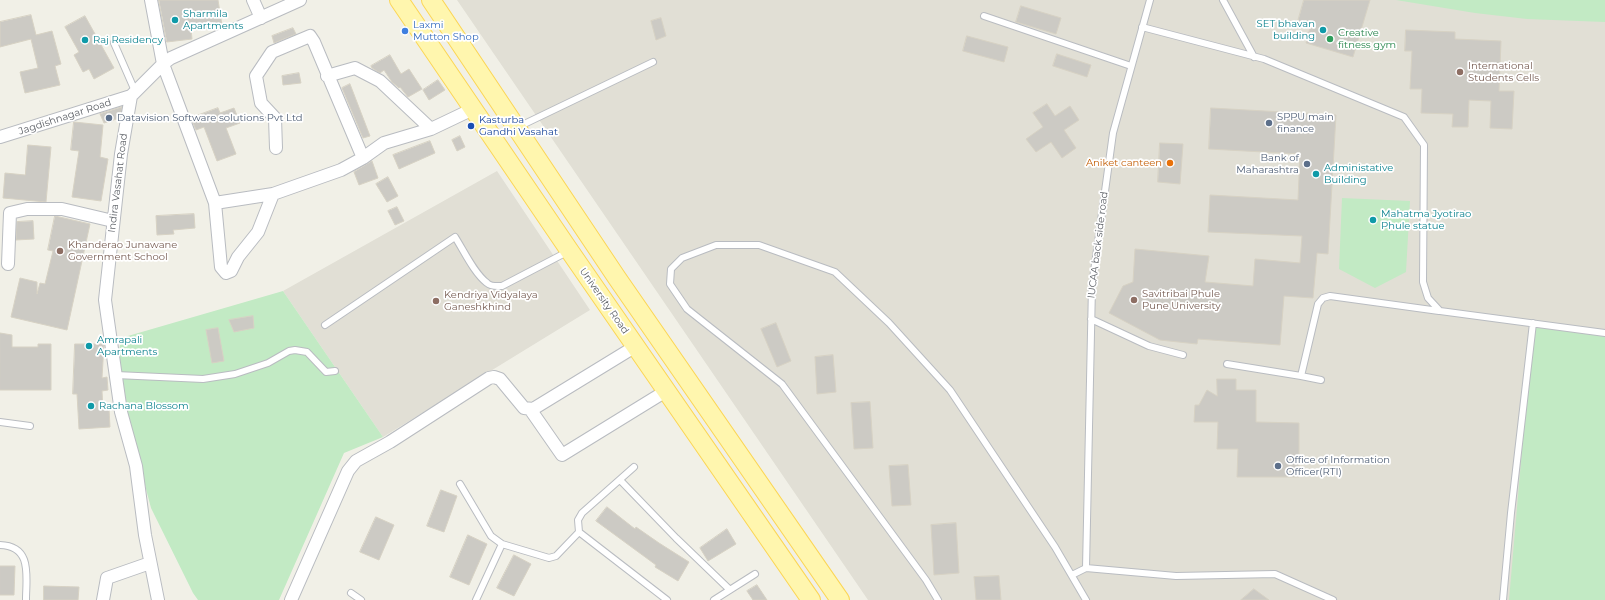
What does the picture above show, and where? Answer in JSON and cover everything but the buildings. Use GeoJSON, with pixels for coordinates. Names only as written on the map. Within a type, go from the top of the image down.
{"type":"FeatureCollection","features":[{"type":"Feature","properties":{"kind":"main road","name":"University Road"},"geometry":{"type":"LineString","coordinates":[[399,0],[472,109],[811,600]]}},
{"type":"Feature","properties":{"kind":"main road"},"geometry":{"type":"LineString","coordinates":[[432,0],[617,278],[840,600]]}},
{"type":"Feature","properties":{"kind":"street"},"geometry":{"type":"LineString","coordinates":[[151,0],[163,64],[215,203],[221,267],[226,273],[231,271],[238,257],[258,232],[273,194]]}},
{"type":"Feature","properties":{"kind":"street"},"geometry":{"type":"LineString","coordinates":[[253,0],[261,18]]}},
{"type":"Feature","properties":{"kind":"street"},"geometry":{"type":"LineString","coordinates":[[133,94],[171,58],[300,0]]}},
{"type":"Feature","properties":{"kind":"street"},"geometry":{"type":"LineString","coordinates":[[276,148],[275,118],[261,103],[256,76],[272,52],[310,36],[314,42],[362,158]]}},
{"type":"Feature","properties":{"kind":"street"},"geometry":{"type":"LineString","coordinates":[[327,76],[356,68],[380,81],[431,130]]}},
{"type":"Feature","properties":{"kind":"street","name":"Jagdishnagar Road"},"geometry":{"type":"LineString","coordinates":[[0,136],[133,94]]}},
{"type":"Feature","properties":{"kind":"street","name":"Indira Vasahat Road"},"geometry":{"type":"LineString","coordinates":[[133,94],[121,154],[105,300],[121,412],[136,466],[145,536],[158,600]]}},
{"type":"Feature","properties":{"kind":"street"},"geometry":{"type":"LineString","coordinates":[[215,203],[273,194],[341,170],[384,143],[431,130],[472,109]]}},
{"type":"Feature","properties":{"kind":"street"},"geometry":{"type":"LineString","coordinates":[[8,264],[10,213],[27,209],[62,208],[113,221]]}},
{"type":"Feature","properties":{"kind":"street"},"geometry":{"type":"LineString","coordinates":[[530,409],[636,346]]}},
{"type":"Feature","properties":{"kind":"street"},"geometry":{"type":"LineString","coordinates":[[291,600],[348,471],[356,461],[390,442],[491,377],[500,379],[522,406],[530,409],[562,455],[666,391]]}},
{"type":"Feature","properties":{"kind":"street"},"geometry":{"type":"LineString","coordinates":[[103,600],[107,578],[150,563]]}},
{"type":"Feature","properties":{"kind":"lane","name":"IUCAA back side road"},"geometry":{"type":"LineString","coordinates":[[1086,568],[1092,286],[1112,133],[1150,0]]}},
{"type":"Feature","properties":{"kind":"lane"},"geometry":{"type":"LineString","coordinates":[[1223,0],[1254,57]]}},
{"type":"Feature","properties":{"kind":"lane"},"geometry":{"type":"LineString","coordinates":[[984,16],[1131,66]]}},
{"type":"Feature","properties":{"kind":"lane"},"geometry":{"type":"LineString","coordinates":[[1142,27],[1264,60],[1404,117],[1424,145],[1423,282],[1428,298],[1440,311]]}},
{"type":"Feature","properties":{"kind":"lane"},"geometry":{"type":"LineString","coordinates":[[114,43],[133,94]]}},
{"type":"Feature","properties":{"kind":"lane"},"geometry":{"type":"LineString","coordinates":[[516,128],[653,62]]}},
{"type":"Feature","properties":{"kind":"lane"},"geometry":{"type":"LineString","coordinates":[[325,325],[455,237],[487,284],[494,287],[502,286],[569,250]]}},
{"type":"Feature","properties":{"kind":"lane"},"geometry":{"type":"LineString","coordinates":[[938,600],[926,580],[782,384],[687,309],[670,284],[671,269],[682,258],[716,245],[759,245],[835,272],[889,323],[950,390],[1055,547],[1086,600]]}},
{"type":"Feature","properties":{"kind":"lane"},"geometry":{"type":"LineString","coordinates":[[1301,376],[1318,304],[1323,298],[1330,296],[1605,333]]}},
{"type":"Feature","properties":{"kind":"lane"},"geometry":{"type":"LineString","coordinates":[[1091,319],[1149,346],[1182,355]]}},
{"type":"Feature","properties":{"kind":"lane"},"geometry":{"type":"LineString","coordinates":[[1503,600],[1511,513],[1533,323]]}},
{"type":"Feature","properties":{"kind":"lane"},"geometry":{"type":"LineString","coordinates":[[116,375],[203,379],[235,374],[268,363],[289,351],[295,350],[307,352],[326,372],[335,371]]}},
{"type":"Feature","properties":{"kind":"lane"},"geometry":{"type":"LineString","coordinates":[[1227,364],[1321,380]]}},
{"type":"Feature","properties":{"kind":"lane"},"geometry":{"type":"LineString","coordinates":[[0,422],[30,426]]}},
{"type":"Feature","properties":{"kind":"lane"},"geometry":{"type":"LineString","coordinates":[[634,467],[582,513],[578,520],[579,532],[667,600]]}},
{"type":"Feature","properties":{"kind":"lane"},"geometry":{"type":"LineString","coordinates":[[620,480],[676,538],[730,590]]}},
{"type":"Feature","properties":{"kind":"lane"},"geometry":{"type":"LineString","coordinates":[[460,484],[491,536],[502,544],[549,558],[556,556],[579,532]]}},
{"type":"Feature","properties":{"kind":"lane"},"geometry":{"type":"LineString","coordinates":[[476,600],[502,544]]}},
{"type":"Feature","properties":{"kind":"lane"},"geometry":{"type":"LineString","coordinates":[[0,546],[6,546],[20,552],[27,562],[26,600]]}},
{"type":"Feature","properties":{"kind":"lane"},"geometry":{"type":"LineString","coordinates":[[1072,575],[1086,568],[1176,576],[1275,574],[1333,600]]}},
{"type":"Feature","properties":{"kind":"lane"},"geometry":{"type":"LineString","coordinates":[[714,600],[755,574]]}},
{"type":"Feature","properties":{"kind":"lane"},"geometry":{"type":"LineString","coordinates":[[351,593],[361,600]]}},
{"type":"Feature","properties":{"kind":"shaded area","name":"Savitribai Phule Pune University"},"geometry":{"type":"Polygon","coordinates":[[[457,0],[1605,0],[1605,600],[868,600],[457,0]]]}},
{"type":"Feature","properties":{"kind":"shaded area","name":"Kendriya Vidyalaya Ganeshkhind"},"geometry":{"type":"Polygon","coordinates":[[[497,171],[590,310],[383,437],[283,291],[497,171]]]}},
{"type":"Feature","properties":{"kind":"green space"},"geometry":{"type":"Polygon","coordinates":[[[1396,0],[1605,0],[1605,22],[1527,19],[1475,13],[1396,0]]]}},
{"type":"Feature","properties":{"kind":"green space"},"geometry":{"type":"Polygon","coordinates":[[[1342,198],[1410,201],[1406,272],[1375,288],[1339,269],[1342,198]]]}},
{"type":"Feature","properties":{"kind":"green space"},"geometry":{"type":"Polygon","coordinates":[[[283,291],[383,437],[344,453],[279,600],[198,600],[193,593],[151,508],[116,375],[121,338],[283,291]]]}},
{"type":"Feature","properties":{"kind":"green space"},"geometry":{"type":"Polygon","coordinates":[[[1533,323],[1605,334],[1605,600],[1509,600],[1533,323]]]}},
{"type":"Feature","properties":{"kind":"place","name":"Sharmila Apartments"},"geometry":{"type":"Point","coordinates":[175,20]}},
{"type":"Feature","properties":{"kind":"place","name":"SET bhavan building"},"geometry":{"type":"Point","coordinates":[1323,30]}},
{"type":"Feature","properties":{"kind":"place","name":"Laxmi Mutton Shop"},"geometry":{"type":"Point","coordinates":[405,31]}},
{"type":"Feature","properties":{"kind":"place","name":"Creative fitness gym"},"geometry":{"type":"Point","coordinates":[1330,39]}},
{"type":"Feature","properties":{"kind":"place","name":"Raj Residency"},"geometry":{"type":"Point","coordinates":[85,40]}},
{"type":"Feature","properties":{"kind":"place","name":"International Students Cells"},"geometry":{"type":"Point","coordinates":[1460,72]}},
{"type":"Feature","properties":{"kind":"place","name":"Datavision Software solutions Pvt Ltd"},"geometry":{"type":"Point","coordinates":[109,118]}},
{"type":"Feature","properties":{"kind":"place","name":"SPPU main finance"},"geometry":{"type":"Point","coordinates":[1269,123]}},
{"type":"Feature","properties":{"kind":"place","name":"Kasturba Gandhi Vasahat"},"geometry":{"type":"Point","coordinates":[471,126]}},
{"type":"Feature","properties":{"kind":"place","name":"Aniket canteen"},"geometry":{"type":"Point","coordinates":[1170,163]}},
{"type":"Feature","properties":{"kind":"place","name":"Bank of Maharashtra"},"geometry":{"type":"Point","coordinates":[1307,164]}},
{"type":"Feature","properties":{"kind":"place","name":"Administative Building"},"geometry":{"type":"Point","coordinates":[1316,174]}},
{"type":"Feature","properties":{"kind":"place","name":"Mahatma Jyotirao Phule statue"},"geometry":{"type":"Point","coordinates":[1373,220]}},
{"type":"Feature","properties":{"kind":"place","name":"Khanderao Junawane Government School"},"geometry":{"type":"Point","coordinates":[60,251]}},
{"type":"Feature","properties":{"kind":"place","name":"Savitribai Phule Pune University"},"geometry":{"type":"Point","coordinates":[1134,300]}},
{"type":"Feature","properties":{"kind":"place","name":"Kendriya Vidyalaya Ganeshkhind"},"geometry":{"type":"Point","coordinates":[436,301]}},
{"type":"Feature","properties":{"kind":"place","name":"Amrapali Apartments"},"geometry":{"type":"Point","coordinates":[89,346]}},
{"type":"Feature","properties":{"kind":"place","name":"Rachana Blossom"},"geometry":{"type":"Point","coordinates":[91,406]}},
{"type":"Feature","properties":{"kind":"place","name":"Office of Information Officer(RTI)"},"geometry":{"type":"Point","coordinates":[1278,466]}}]}
